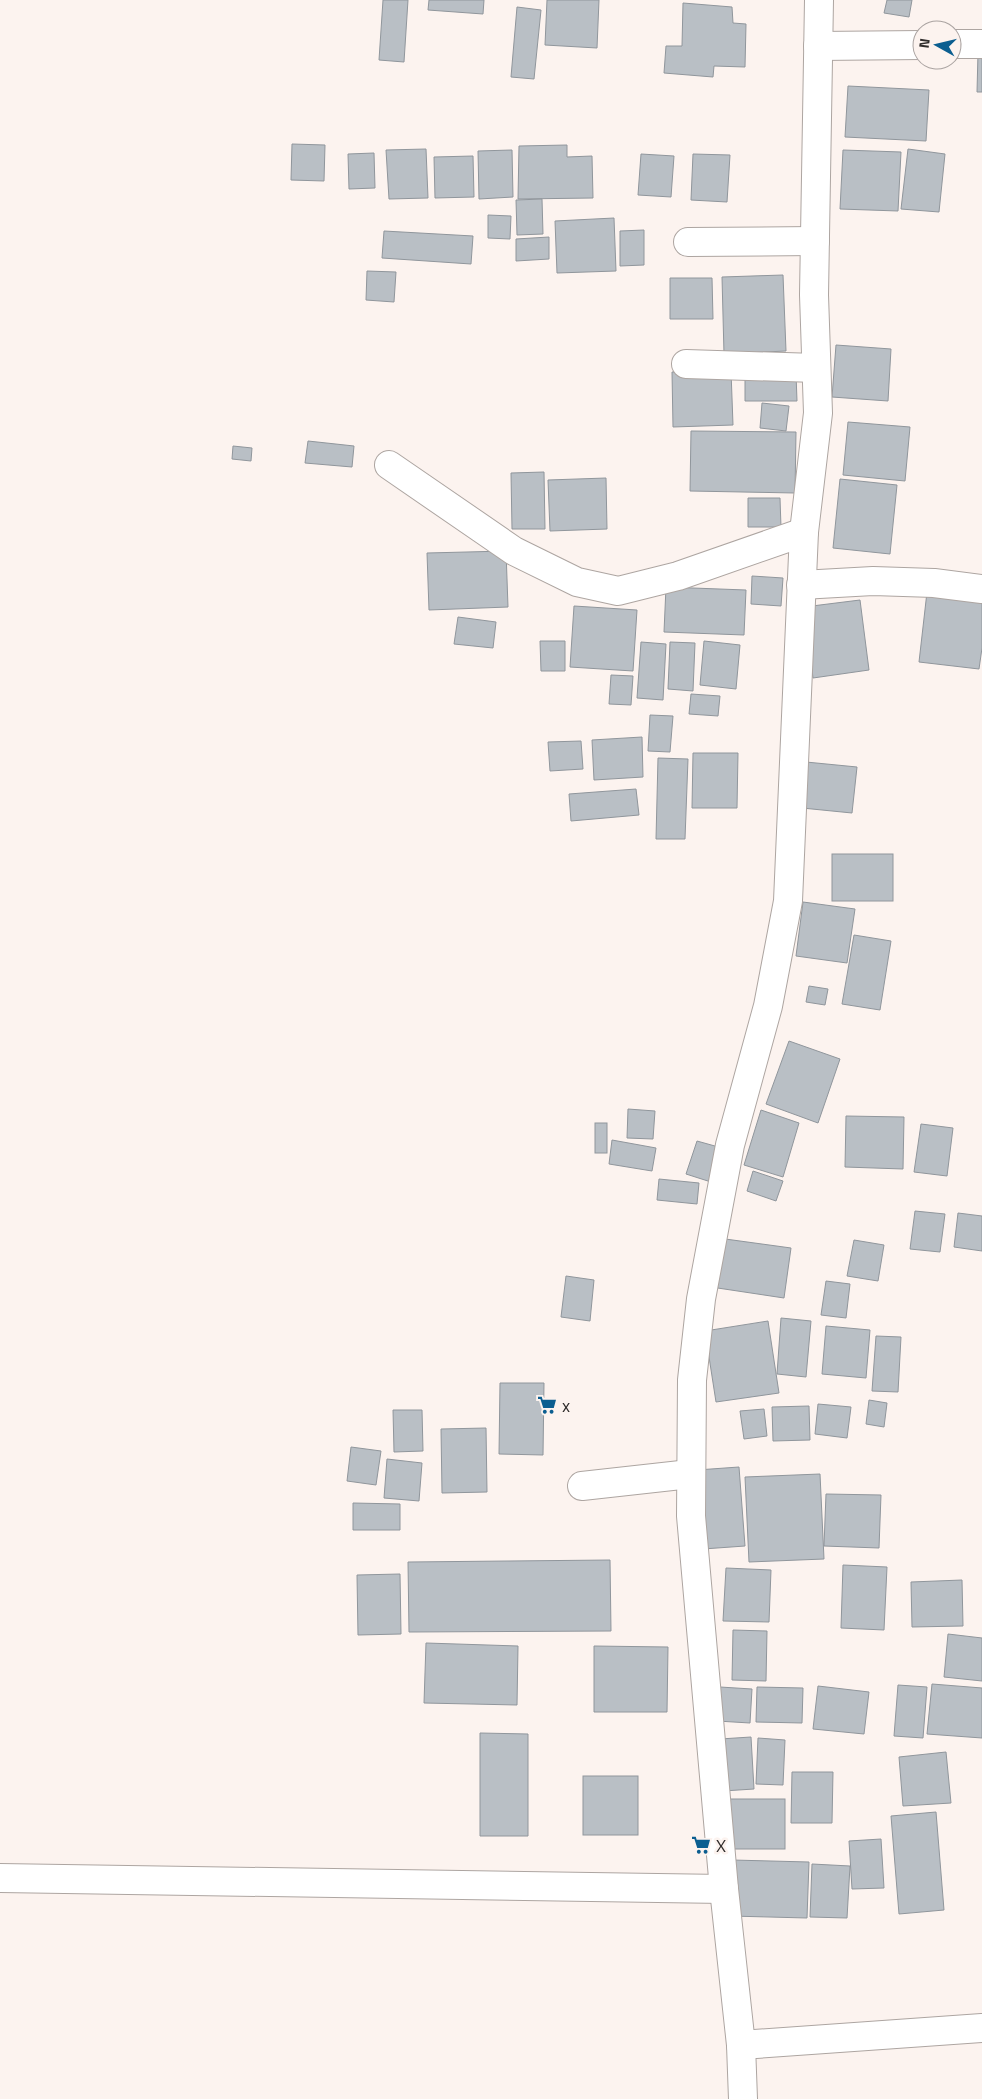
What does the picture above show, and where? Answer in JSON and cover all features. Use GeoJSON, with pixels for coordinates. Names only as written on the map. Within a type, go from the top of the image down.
{"type":"FeatureCollection","features":[{"type":"Feature","properties":{"kind":"street"},"geometry":{"type":"LineString","coordinates":[[744,2099],[691,1516],[692,1380],[701,1299],[730,1145],[768,1006],[788,901],[794,800],[804,532],[818,413],[814,295],[819,0]]}},
{"type":"Feature","properties":{"kind":"street"},"geometry":{"type":"LineString","coordinates":[[962,44],[982,44]]}},
{"type":"Feature","properties":{"kind":"street"},"geometry":{"type":"LineString","coordinates":[[818,46],[912,45]]}},
{"type":"Feature","properties":{"kind":"street"},"geometry":{"type":"LineString","coordinates":[[688,242],[815,241]]}},
{"type":"Feature","properties":{"kind":"street"},"geometry":{"type":"LineString","coordinates":[[686,364],[816,368]]}},
{"type":"Feature","properties":{"kind":"street"},"geometry":{"type":"LineString","coordinates":[[389,465],[514,551],[577,582],[618,591],[678,576],[804,532]]}},
{"type":"Feature","properties":{"kind":"street"},"geometry":{"type":"LineString","coordinates":[[801,585],[873,581],[934,583],[982,589]]}},
{"type":"Feature","properties":{"kind":"street"},"geometry":{"type":"LineString","coordinates":[[582,1486],[690,1474]]}},
{"type":"Feature","properties":{"kind":"street"},"geometry":{"type":"LineString","coordinates":[[0,1878],[724,1889]]}},
{"type":"Feature","properties":{"kind":"street"},"geometry":{"type":"LineString","coordinates":[[740,2045],[982,2028]]}},
{"type":"Feature","properties":{"kind":"building"},"geometry":{"type":"Polygon","coordinates":[[[383,0],[408,0],[404,62],[379,60],[383,0]]]}},
{"type":"Feature","properties":{"kind":"building"},"geometry":{"type":"Polygon","coordinates":[[[429,0],[484,0],[483,14],[428,10],[429,0]]]}},
{"type":"Feature","properties":{"kind":"building"},"geometry":{"type":"Polygon","coordinates":[[[547,0],[599,0],[597,48],[545,45],[547,0]]]}},
{"type":"Feature","properties":{"kind":"building"},"geometry":{"type":"Polygon","coordinates":[[[887,0],[912,0],[909,17],[884,13],[887,0]]]}},
{"type":"Feature","properties":{"kind":"building"},"geometry":{"type":"Polygon","coordinates":[[[683,3],[732,7],[733,23],[746,24],[745,67],[714,66],[713,77],[664,73],[666,46],[682,46],[683,3]]]}},
{"type":"Feature","properties":{"kind":"building"},"geometry":{"type":"Polygon","coordinates":[[[517,7],[541,10],[534,79],[511,77],[517,7]]]}},
{"type":"Feature","properties":{"kind":"building"},"geometry":{"type":"Polygon","coordinates":[[[978,53],[982,53],[982,92],[977,92],[978,53]]]}},
{"type":"Feature","properties":{"kind":"building"},"geometry":{"type":"Polygon","coordinates":[[[848,86],[929,90],[926,141],[845,137],[848,86]]]}},
{"type":"Feature","properties":{"kind":"building"},"geometry":{"type":"Polygon","coordinates":[[[292,144],[325,145],[324,181],[291,180],[292,144]]]}},
{"type":"Feature","properties":{"kind":"building"},"geometry":{"type":"Polygon","coordinates":[[[567,145],[567,157],[592,156],[593,198],[518,199],[519,146],[567,145]]]}},
{"type":"Feature","properties":{"kind":"building"},"geometry":{"type":"Polygon","coordinates":[[[426,149],[428,198],[389,199],[386,150],[426,149]]]}},
{"type":"Feature","properties":{"kind":"building"},"geometry":{"type":"Polygon","coordinates":[[[908,149],[945,154],[939,212],[901,209],[908,149]]]}},
{"type":"Feature","properties":{"kind":"building"},"geometry":{"type":"Polygon","coordinates":[[[512,150],[513,197],[479,199],[478,151],[512,150]]]}},
{"type":"Feature","properties":{"kind":"building"},"geometry":{"type":"Polygon","coordinates":[[[843,150],[901,152],[898,211],[840,209],[843,150]]]}},
{"type":"Feature","properties":{"kind":"building"},"geometry":{"type":"Polygon","coordinates":[[[374,153],[375,188],[349,189],[348,154],[374,153]]]}},
{"type":"Feature","properties":{"kind":"building"},"geometry":{"type":"Polygon","coordinates":[[[641,154],[674,156],[671,197],[638,195],[641,154]]]}},
{"type":"Feature","properties":{"kind":"building"},"geometry":{"type":"Polygon","coordinates":[[[693,154],[730,155],[727,202],[691,200],[693,154]]]}},
{"type":"Feature","properties":{"kind":"building"},"geometry":{"type":"Polygon","coordinates":[[[473,156],[474,197],[435,198],[434,157],[473,156]]]}},
{"type":"Feature","properties":{"kind":"building"},"geometry":{"type":"Polygon","coordinates":[[[542,199],[543,234],[517,235],[516,200],[542,199]]]}},
{"type":"Feature","properties":{"kind":"building"},"geometry":{"type":"Polygon","coordinates":[[[488,215],[511,216],[510,239],[488,238],[488,215]]]}},
{"type":"Feature","properties":{"kind":"building"},"geometry":{"type":"Polygon","coordinates":[[[614,218],[616,271],[557,273],[555,221],[614,218]]]}},
{"type":"Feature","properties":{"kind":"building"},"geometry":{"type":"Polygon","coordinates":[[[644,230],[644,265],[620,266],[620,231],[644,230]]]}},
{"type":"Feature","properties":{"kind":"building"},"geometry":{"type":"Polygon","coordinates":[[[384,231],[473,236],[471,264],[382,258],[384,231]]]}},
{"type":"Feature","properties":{"kind":"building"},"geometry":{"type":"Polygon","coordinates":[[[549,237],[549,259],[516,261],[516,239],[549,237]]]}},
{"type":"Feature","properties":{"kind":"building"},"geometry":{"type":"Polygon","coordinates":[[[367,271],[396,272],[394,302],[366,300],[367,271]]]}},
{"type":"Feature","properties":{"kind":"building"},"geometry":{"type":"Polygon","coordinates":[[[783,275],[786,351],[724,354],[722,277],[783,275]]]}},
{"type":"Feature","properties":{"kind":"building"},"geometry":{"type":"Polygon","coordinates":[[[670,278],[712,278],[713,319],[670,319],[670,278]]]}},
{"type":"Feature","properties":{"kind":"building"},"geometry":{"type":"Polygon","coordinates":[[[836,345],[891,349],[888,401],[832,397],[836,345]]]}},
{"type":"Feature","properties":{"kind":"building"},"geometry":{"type":"Polygon","coordinates":[[[731,371],[733,425],[673,427],[672,372],[731,371]]]}},
{"type":"Feature","properties":{"kind":"building"},"geometry":{"type":"Polygon","coordinates":[[[796,374],[797,401],[745,401],[745,375],[796,374]]]}},
{"type":"Feature","properties":{"kind":"building"},"geometry":{"type":"Polygon","coordinates":[[[762,403],[789,406],[786,431],[760,428],[762,403]]]}},
{"type":"Feature","properties":{"kind":"building"},"geometry":{"type":"Polygon","coordinates":[[[848,422],[910,427],[905,481],[843,475],[848,422]]]}},
{"type":"Feature","properties":{"kind":"building"},"geometry":{"type":"Polygon","coordinates":[[[691,431],[796,432],[795,493],[690,491],[691,431]]]}},
{"type":"Feature","properties":{"kind":"building"},"geometry":{"type":"Polygon","coordinates":[[[308,441],[354,446],[352,467],[305,463],[308,441]]]}},
{"type":"Feature","properties":{"kind":"building"},"geometry":{"type":"Polygon","coordinates":[[[233,446],[252,448],[251,461],[232,459],[233,446]]]}},
{"type":"Feature","properties":{"kind":"building"},"geometry":{"type":"Polygon","coordinates":[[[544,472],[545,529],[512,529],[511,473],[544,472]]]}},
{"type":"Feature","properties":{"kind":"building"},"geometry":{"type":"Polygon","coordinates":[[[606,478],[607,529],[550,531],[548,480],[606,478]]]}},
{"type":"Feature","properties":{"kind":"building"},"geometry":{"type":"Polygon","coordinates":[[[840,479],[897,485],[890,554],[833,548],[840,479]]]}},
{"type":"Feature","properties":{"kind":"building"},"geometry":{"type":"Polygon","coordinates":[[[748,498],[780,498],[781,527],[748,527],[748,498]]]}},
{"type":"Feature","properties":{"kind":"building"},"geometry":{"type":"Polygon","coordinates":[[[506,551],[508,607],[429,610],[427,553],[506,551]]]}},
{"type":"Feature","properties":{"kind":"building"},"geometry":{"type":"Polygon","coordinates":[[[752,576],[783,578],[781,606],[751,604],[752,576]]]}},
{"type":"Feature","properties":{"kind":"building"},"geometry":{"type":"Polygon","coordinates":[[[666,587],[746,590],[744,635],[664,632],[666,587]]]}},
{"type":"Feature","properties":{"kind":"building"},"geometry":{"type":"Polygon","coordinates":[[[927,592],[982,599],[982,648],[979,669],[919,662],[927,592]]]}},
{"type":"Feature","properties":{"kind":"building"},"geometry":{"type":"Polygon","coordinates":[[[860,600],[869,670],[813,678],[804,607],[860,600]]]}},
{"type":"Feature","properties":{"kind":"building"},"geometry":{"type":"Polygon","coordinates":[[[574,606],[637,610],[633,671],[570,667],[574,606]]]}},
{"type":"Feature","properties":{"kind":"building"},"geometry":{"type":"Polygon","coordinates":[[[458,617],[496,622],[493,648],[454,644],[458,617]]]}},
{"type":"Feature","properties":{"kind":"building"},"geometry":{"type":"Polygon","coordinates":[[[540,641],[565,641],[565,671],[541,671],[540,641]]]}},
{"type":"Feature","properties":{"kind":"building"},"geometry":{"type":"Polygon","coordinates":[[[704,641],[740,645],[736,689],[700,685],[704,641]]]}},
{"type":"Feature","properties":{"kind":"building"},"geometry":{"type":"Polygon","coordinates":[[[641,642],[666,644],[663,700],[637,698],[641,642]]]}},
{"type":"Feature","properties":{"kind":"building"},"geometry":{"type":"Polygon","coordinates":[[[670,642],[695,643],[693,691],[668,689],[670,642]]]}},
{"type":"Feature","properties":{"kind":"building"},"geometry":{"type":"Polygon","coordinates":[[[611,675],[633,676],[631,705],[609,704],[611,675]]]}},
{"type":"Feature","properties":{"kind":"building"},"geometry":{"type":"Polygon","coordinates":[[[691,694],[720,696],[718,716],[689,714],[691,694]]]}},
{"type":"Feature","properties":{"kind":"building"},"geometry":{"type":"Polygon","coordinates":[[[650,715],[673,716],[670,752],[648,751],[650,715]]]}},
{"type":"Feature","properties":{"kind":"building"},"geometry":{"type":"Polygon","coordinates":[[[642,737],[643,777],[594,780],[592,740],[642,737]]]}},
{"type":"Feature","properties":{"kind":"building"},"geometry":{"type":"Polygon","coordinates":[[[581,741],[583,769],[550,771],[548,742],[581,741]]]}},
{"type":"Feature","properties":{"kind":"building"},"geometry":{"type":"Polygon","coordinates":[[[693,753],[738,753],[737,808],[692,808],[693,753]]]}},
{"type":"Feature","properties":{"kind":"building"},"geometry":{"type":"Polygon","coordinates":[[[658,758],[688,759],[685,839],[656,839],[658,758]]]}},
{"type":"Feature","properties":{"kind":"building"},"geometry":{"type":"Polygon","coordinates":[[[806,762],[857,767],[852,813],[802,808],[806,762]]]}},
{"type":"Feature","properties":{"kind":"building"},"geometry":{"type":"Polygon","coordinates":[[[636,789],[639,815],[571,821],[569,794],[636,789]]]}},
{"type":"Feature","properties":{"kind":"building"},"geometry":{"type":"Polygon","coordinates":[[[832,854],[893,854],[893,901],[832,901],[832,854]]]}},
{"type":"Feature","properties":{"kind":"building"},"geometry":{"type":"Polygon","coordinates":[[[803,902],[855,909],[847,963],[796,956],[803,902]]]}},
{"type":"Feature","properties":{"kind":"building"},"geometry":{"type":"Polygon","coordinates":[[[854,935],[891,941],[880,1010],[842,1004],[854,935]]]}},
{"type":"Feature","properties":{"kind":"building"},"geometry":{"type":"Polygon","coordinates":[[[809,986],[828,989],[825,1005],[806,1002],[809,986]]]}},
{"type":"Feature","properties":{"kind":"building"},"geometry":{"type":"Polygon","coordinates":[[[789,1041],[840,1059],[818,1123],[766,1104],[789,1041]]]}},
{"type":"Feature","properties":{"kind":"building"},"geometry":{"type":"Polygon","coordinates":[[[628,1109],[655,1111],[653,1139],[627,1138],[628,1109]]]}},
{"type":"Feature","properties":{"kind":"building"},"geometry":{"type":"Polygon","coordinates":[[[761,1110],[799,1123],[783,1177],[744,1165],[761,1110]]]}},
{"type":"Feature","properties":{"kind":"building"},"geometry":{"type":"Polygon","coordinates":[[[846,1116],[904,1117],[903,1169],[845,1167],[846,1116]]]}},
{"type":"Feature","properties":{"kind":"building"},"geometry":{"type":"Polygon","coordinates":[[[595,1123],[607,1123],[607,1153],[595,1153],[595,1123]]]}},
{"type":"Feature","properties":{"kind":"building"},"geometry":{"type":"Polygon","coordinates":[[[921,1124],[953,1128],[947,1176],[914,1172],[921,1124]]]}},
{"type":"Feature","properties":{"kind":"building"},"geometry":{"type":"Polygon","coordinates":[[[612,1140],[656,1148],[652,1171],[609,1164],[612,1140]]]}},
{"type":"Feature","properties":{"kind":"building"},"geometry":{"type":"Polygon","coordinates":[[[697,1141],[722,1148],[711,1182],[686,1174],[697,1141]]]}},
{"type":"Feature","properties":{"kind":"building"},"geometry":{"type":"Polygon","coordinates":[[[753,1171],[783,1181],[776,1201],[747,1191],[753,1171]]]}},
{"type":"Feature","properties":{"kind":"building"},"geometry":{"type":"Polygon","coordinates":[[[659,1179],[699,1183],[697,1204],[657,1200],[659,1179]]]}},
{"type":"Feature","properties":{"kind":"building"},"geometry":{"type":"Polygon","coordinates":[[[915,1211],[945,1214],[940,1252],[910,1249],[915,1211]]]}},
{"type":"Feature","properties":{"kind":"building"},"geometry":{"type":"Polygon","coordinates":[[[958,1213],[982,1216],[982,1251],[954,1247],[958,1213]]]}},
{"type":"Feature","properties":{"kind":"building"},"geometry":{"type":"Polygon","coordinates":[[[718,1238],[791,1248],[784,1298],[711,1287],[718,1238]]]}},
{"type":"Feature","properties":{"kind":"building"},"geometry":{"type":"Polygon","coordinates":[[[854,1240],[884,1245],[878,1281],[847,1276],[854,1240]]]}},
{"type":"Feature","properties":{"kind":"building"},"geometry":{"type":"Polygon","coordinates":[[[566,1276],[594,1280],[590,1321],[561,1317],[566,1276]]]}},
{"type":"Feature","properties":{"kind":"building"},"geometry":{"type":"Polygon","coordinates":[[[826,1281],[850,1284],[846,1318],[821,1315],[826,1281]]]}},
{"type":"Feature","properties":{"kind":"building"},"geometry":{"type":"Polygon","coordinates":[[[781,1318],[811,1321],[806,1377],[777,1374],[781,1318]]]}},
{"type":"Feature","properties":{"kind":"building"},"geometry":{"type":"Polygon","coordinates":[[[768,1321],[779,1393],[716,1402],[705,1331],[768,1321]]]}},
{"type":"Feature","properties":{"kind":"building"},"geometry":{"type":"Polygon","coordinates":[[[826,1326],[870,1330],[866,1378],[822,1374],[826,1326]]]}},
{"type":"Feature","properties":{"kind":"building"},"geometry":{"type":"Polygon","coordinates":[[[876,1336],[901,1337],[898,1392],[872,1391],[876,1336]]]}},
{"type":"Feature","properties":{"kind":"building"},"geometry":{"type":"Polygon","coordinates":[[[500,1383],[544,1383],[543,1455],[499,1454],[500,1383]]]}},
{"type":"Feature","properties":{"kind":"building"},"geometry":{"type":"Polygon","coordinates":[[[869,1400],[887,1403],[884,1427],[866,1424],[869,1400]]]}},
{"type":"Feature","properties":{"kind":"building"},"geometry":{"type":"Polygon","coordinates":[[[818,1404],[851,1407],[847,1438],[815,1434],[818,1404]]]}},
{"type":"Feature","properties":{"kind":"building"},"geometry":{"type":"Polygon","coordinates":[[[809,1406],[810,1440],[773,1441],[772,1407],[809,1406]]]}},
{"type":"Feature","properties":{"kind":"building"},"geometry":{"type":"Polygon","coordinates":[[[764,1409],[767,1436],[744,1439],[740,1411],[764,1409]]]}},
{"type":"Feature","properties":{"kind":"building"},"geometry":{"type":"Polygon","coordinates":[[[393,1410],[422,1410],[423,1451],[394,1452],[393,1410]]]}},
{"type":"Feature","properties":{"kind":"building"},"geometry":{"type":"Polygon","coordinates":[[[486,1428],[487,1492],[442,1493],[441,1429],[486,1428]]]}},
{"type":"Feature","properties":{"kind":"building"},"geometry":{"type":"Polygon","coordinates":[[[351,1447],[381,1451],[376,1485],[347,1481],[351,1447]]]}},
{"type":"Feature","properties":{"kind":"building"},"geometry":{"type":"Polygon","coordinates":[[[387,1459],[422,1463],[419,1501],[384,1498],[387,1459]]]}},
{"type":"Feature","properties":{"kind":"building"},"geometry":{"type":"Polygon","coordinates":[[[739,1467],[745,1546],[703,1549],[697,1470],[739,1467]]]}},
{"type":"Feature","properties":{"kind":"building"},"geometry":{"type":"Polygon","coordinates":[[[820,1474],[824,1559],[749,1562],[745,1477],[820,1474]]]}},
{"type":"Feature","properties":{"kind":"building"},"geometry":{"type":"Polygon","coordinates":[[[826,1494],[881,1495],[879,1548],[824,1546],[826,1494]]]}},
{"type":"Feature","properties":{"kind":"building"},"geometry":{"type":"Polygon","coordinates":[[[353,1503],[400,1504],[400,1530],[353,1530],[353,1503]]]}},
{"type":"Feature","properties":{"kind":"building"},"geometry":{"type":"Polygon","coordinates":[[[610,1560],[611,1631],[409,1632],[408,1562],[610,1560]]]}},
{"type":"Feature","properties":{"kind":"building"},"geometry":{"type":"Polygon","coordinates":[[[843,1565],[887,1567],[884,1630],[841,1628],[843,1565]]]}},
{"type":"Feature","properties":{"kind":"building"},"geometry":{"type":"Polygon","coordinates":[[[726,1568],[771,1570],[769,1622],[723,1621],[726,1568]]]}},
{"type":"Feature","properties":{"kind":"building"},"geometry":{"type":"Polygon","coordinates":[[[400,1574],[401,1634],[358,1635],[357,1575],[400,1574]]]}},
{"type":"Feature","properties":{"kind":"building"},"geometry":{"type":"Polygon","coordinates":[[[962,1580],[963,1626],[912,1627],[911,1582],[962,1580]]]}},
{"type":"Feature","properties":{"kind":"building"},"geometry":{"type":"Polygon","coordinates":[[[733,1630],[767,1631],[766,1681],[732,1680],[733,1630]]]}},
{"type":"Feature","properties":{"kind":"building"},"geometry":{"type":"Polygon","coordinates":[[[948,1634],[982,1638],[982,1681],[944,1677],[948,1634]]]}},
{"type":"Feature","properties":{"kind":"building"},"geometry":{"type":"Polygon","coordinates":[[[426,1643],[518,1646],[517,1705],[424,1703],[426,1643]]]}},
{"type":"Feature","properties":{"kind":"building"},"geometry":{"type":"Polygon","coordinates":[[[594,1646],[668,1647],[667,1712],[594,1712],[594,1646]]]}},
{"type":"Feature","properties":{"kind":"building"},"geometry":{"type":"Polygon","coordinates":[[[932,1684],[982,1688],[982,1738],[927,1734],[932,1684]]]}},
{"type":"Feature","properties":{"kind":"building"},"geometry":{"type":"Polygon","coordinates":[[[898,1685],[927,1687],[923,1738],[894,1736],[898,1685]]]}},
{"type":"Feature","properties":{"kind":"building"},"geometry":{"type":"Polygon","coordinates":[[[818,1686],[869,1692],[864,1734],[813,1729],[818,1686]]]}},
{"type":"Feature","properties":{"kind":"building"},"geometry":{"type":"Polygon","coordinates":[[[720,1687],[752,1689],[750,1723],[717,1721],[720,1687]]]}},
{"type":"Feature","properties":{"kind":"building"},"geometry":{"type":"Polygon","coordinates":[[[757,1687],[803,1688],[802,1723],[756,1722],[757,1687]]]}},
{"type":"Feature","properties":{"kind":"building"},"geometry":{"type":"Polygon","coordinates":[[[480,1733],[528,1734],[528,1836],[480,1836],[480,1733]]]}},
{"type":"Feature","properties":{"kind":"building"},"geometry":{"type":"Polygon","coordinates":[[[751,1737],[754,1789],[723,1791],[720,1739],[751,1737]]]}},
{"type":"Feature","properties":{"kind":"building"},"geometry":{"type":"Polygon","coordinates":[[[758,1738],[785,1740],[783,1785],[756,1784],[758,1738]]]}},
{"type":"Feature","properties":{"kind":"building"},"geometry":{"type":"Polygon","coordinates":[[[946,1752],[951,1803],[903,1806],[899,1757],[946,1752]]]}},
{"type":"Feature","properties":{"kind":"building"},"geometry":{"type":"Polygon","coordinates":[[[792,1772],[833,1772],[832,1823],[791,1823],[792,1772]]]}},
{"type":"Feature","properties":{"kind":"building"},"geometry":{"type":"Polygon","coordinates":[[[583,1776],[638,1776],[638,1835],[583,1835],[583,1776]]]}},
{"type":"Feature","properties":{"kind":"building"},"geometry":{"type":"Polygon","coordinates":[[[726,1799],[785,1799],[785,1849],[726,1849],[726,1799]]]}},
{"type":"Feature","properties":{"kind":"building"},"geometry":{"type":"Polygon","coordinates":[[[936,1812],[944,1910],[899,1914],[891,1816],[936,1812]]]}},
{"type":"Feature","properties":{"kind":"building"},"geometry":{"type":"Polygon","coordinates":[[[881,1839],[884,1888],[852,1889],[849,1841],[881,1839]]]}},
{"type":"Feature","properties":{"kind":"building"},"geometry":{"type":"Polygon","coordinates":[[[732,1860],[809,1862],[807,1918],[730,1916],[732,1860]]]}},
{"type":"Feature","properties":{"kind":"building"},"geometry":{"type":"Polygon","coordinates":[[[812,1864],[850,1866],[847,1918],[810,1917],[812,1864]]]}},
{"type":"Feature","properties":{"kind":"place","name":"x"},"geometry":{"type":"Point","coordinates":[547,1405]}},
{"type":"Feature","properties":{"kind":"place","name":"X"},"geometry":{"type":"Point","coordinates":[701,1845]}}]}
